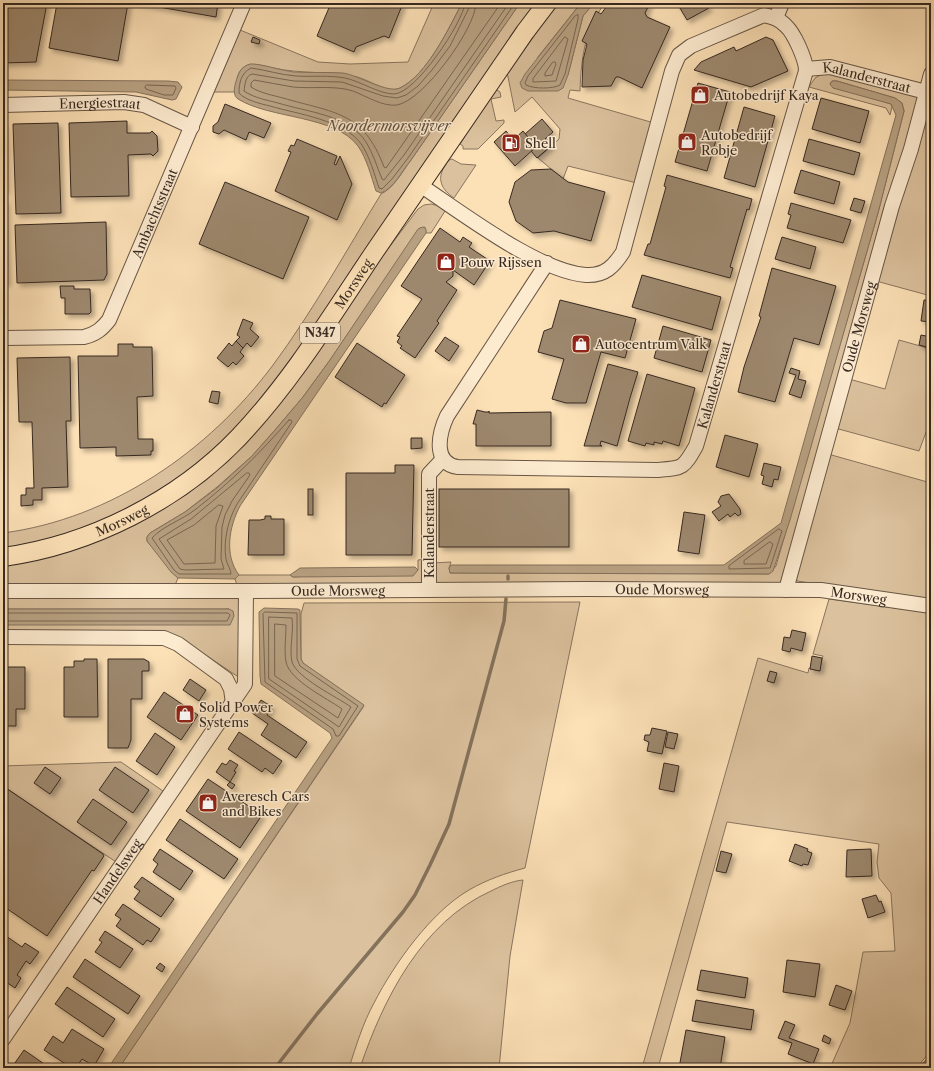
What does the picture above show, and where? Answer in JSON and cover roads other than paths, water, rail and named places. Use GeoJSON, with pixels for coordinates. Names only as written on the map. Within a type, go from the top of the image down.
{"type":"FeatureCollection","features":[{"type":"Feature","properties":{"kind":"main road","name":"Morsweg"},"geometry":{"type":"LineString","coordinates":[[3,557],[66,543],[103,529],[149,506],[179,487],[211,462],[238,438],[299,365],[524,32],[547,3]]}},
{"type":"Feature","properties":{"kind":"street","name":"Ambachtsstraat"},"geometry":{"type":"LineString","coordinates":[[3,338],[84,337],[103,329],[110,320],[244,3]]}},
{"type":"Feature","properties":{"kind":"street"},"geometry":{"type":"LineString","coordinates":[[420,185],[520,250],[547,263],[587,275],[602,273],[614,267],[622,252],[672,71],[679,55],[691,46],[764,15],[776,18],[782,3]]}},
{"type":"Feature","properties":{"kind":"street","name":"Kalanderstraat"},"geometry":{"type":"LineString","coordinates":[[429,590],[429,474],[444,459],[449,464],[458,467],[657,470],[678,468],[686,463],[696,446],[806,69],[793,34],[786,25],[776,18]]}},
{"type":"Feature","properties":{"kind":"street","name":"Kalanderstraat"},"geometry":{"type":"LineString","coordinates":[[806,69],[830,67],[926,92]]}},
{"type":"Feature","properties":{"kind":"street","name":"Oude Morsweg"},"geometry":{"type":"LineString","coordinates":[[3,591],[786,590],[888,221],[912,149],[931,74]]}},
{"type":"Feature","properties":{"kind":"street","name":"Energiestraat"},"geometry":{"type":"LineString","coordinates":[[3,105],[124,102],[144,105],[192,127]]}},
{"type":"Feature","properties":{"kind":"street"},"geometry":{"type":"LineString","coordinates":[[444,459],[440,449],[439,440],[447,416],[547,263]]}},
{"type":"Feature","properties":{"kind":"street","name":"Morsweg"},"geometry":{"type":"LineString","coordinates":[[786,590],[821,590],[931,606]]}},
{"type":"Feature","properties":{"kind":"street","name":"Handelsweg"},"geometry":{"type":"LineString","coordinates":[[3,1040],[245,684],[246,591]]}},
{"type":"Feature","properties":{"kind":"street"},"geometry":{"type":"LineString","coordinates":[[3,637],[168,639],[222,675],[229,683],[233,703]]}},
{"type":"Feature","properties":{"kind":"water","name":"Noordermorsvijver"},"geometry":{"type":"Polygon","coordinates":[[[462,3],[520,3],[398,179],[386,191],[381,193],[376,191],[364,156],[358,146],[348,136],[334,128],[251,105],[236,97],[234,90],[237,78],[240,71],[250,64],[294,72],[343,73],[388,88],[400,88],[410,82],[428,62],[444,37],[462,3]]]}},
{"type":"Feature","properties":{"kind":"water"},"geometry":{"type":"Polygon","coordinates":[[[581,3],[594,3],[583,16],[568,75],[563,88],[558,91],[528,91],[522,88],[520,83],[525,74],[581,3]]]}},
{"type":"Feature","properties":{"kind":"water"},"geometry":{"type":"Polygon","coordinates":[[[3,80],[168,81],[178,82],[182,87],[176,99],[172,100],[136,92],[3,90],[3,80]]]}},
{"type":"Feature","properties":{"kind":"water"},"geometry":{"type":"Polygon","coordinates":[[[832,81],[837,81],[895,98],[902,103],[904,111],[878,213],[790,520],[773,571],[769,574],[450,573],[449,568],[451,565],[724,565],[781,523],[896,115],[891,104],[833,88],[830,84],[832,81]]]}},
{"type":"Feature","properties":{"kind":"water"},"geometry":{"type":"Polygon","coordinates":[[[423,227],[426,229],[426,233],[240,506],[233,523],[230,541],[231,559],[239,575],[235,579],[178,578],[171,572],[147,541],[147,537],[150,533],[185,512],[217,488],[252,456],[303,397],[330,360],[418,229],[423,227]]]}},
{"type":"Feature","properties":{"kind":"water"},"geometry":{"type":"Polygon","coordinates":[[[415,567],[418,570],[413,576],[293,577],[290,575],[300,568],[415,567]]]}},
{"type":"Feature","properties":{"kind":"water"},"geometry":{"type":"Polygon","coordinates":[[[264,608],[300,610],[301,659],[303,663],[364,705],[119,1068],[108,1068],[332,738],[330,733],[261,684],[259,612],[264,608]]]}},
{"type":"Feature","properties":{"kind":"water"},"geometry":{"type":"Polygon","coordinates":[[[3,609],[229,609],[233,611],[234,616],[230,625],[3,625],[3,609]]]}},
{"type":"Feature","properties":{"kind":"waterway"},"geometry":{"type":"LineString","coordinates":[[275,1068],[317,1014],[403,912],[415,895],[430,865],[449,824],[504,621],[506,599]]}},
{"type":"Feature","properties":{"kind":"place","name":"Autobedrijf Kaya"},"geometry":{"type":"Point","coordinates":[700,95]}},
{"type":"Feature","properties":{"kind":"place","name":"Autobedrijf Robje"},"geometry":{"type":"Point","coordinates":[687,142]}},
{"type":"Feature","properties":{"kind":"place","name":"Shell"},"geometry":{"type":"Point","coordinates":[511,143]}},
{"type":"Feature","properties":{"kind":"place","name":"Pouw Rijssen"},"geometry":{"type":"Point","coordinates":[446,262]}},
{"type":"Feature","properties":{"kind":"place","name":"Autocentrum Valk"},"geometry":{"type":"Point","coordinates":[581,344]}},
{"type":"Feature","properties":{"kind":"place","name":"Solid Power Systems"},"geometry":{"type":"Point","coordinates":[185,714]}},
{"type":"Feature","properties":{"kind":"place","name":"Averesch Cars and Bikes"},"geometry":{"type":"Point","coordinates":[208,803]}}]}
